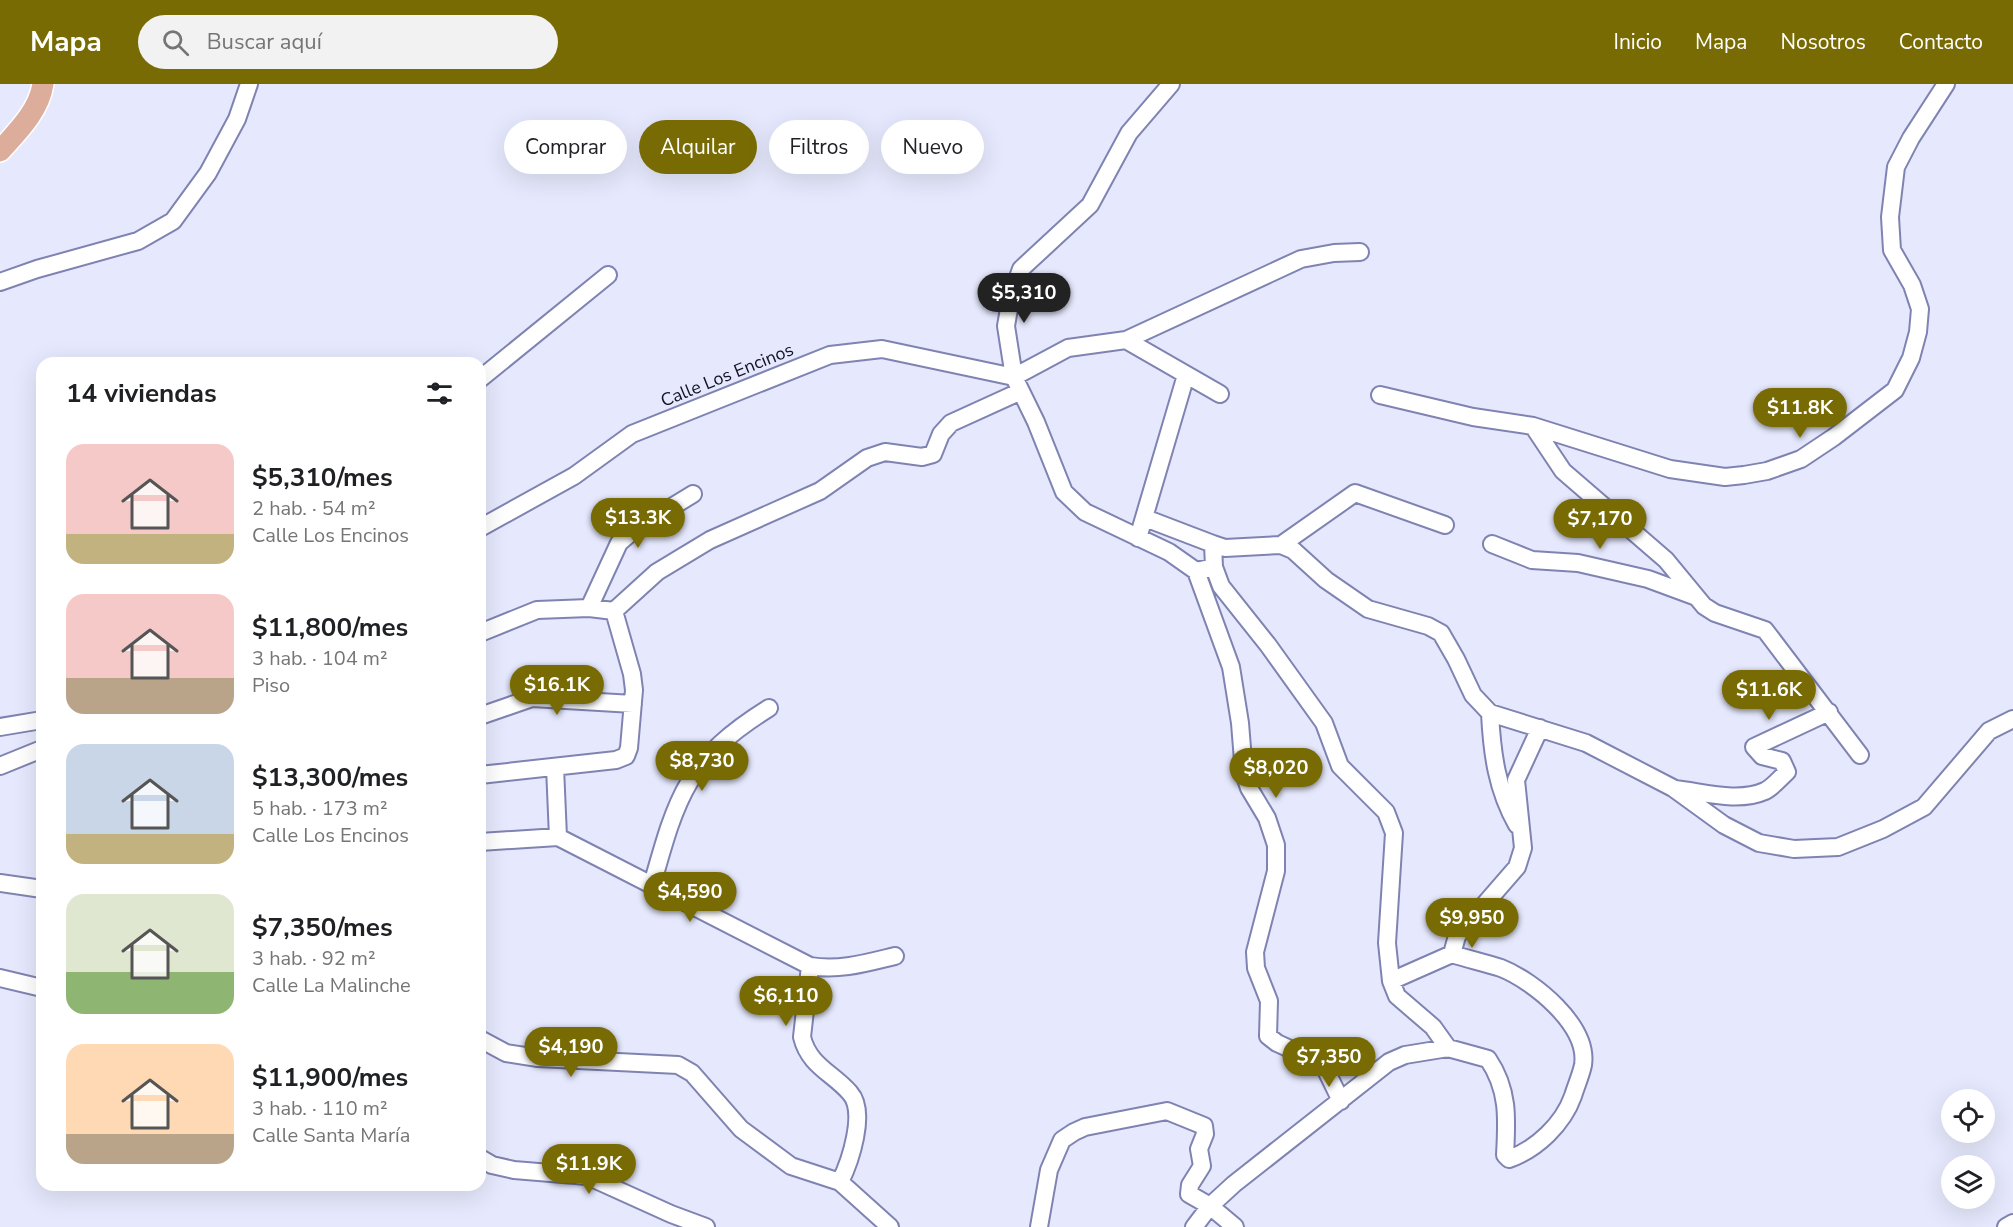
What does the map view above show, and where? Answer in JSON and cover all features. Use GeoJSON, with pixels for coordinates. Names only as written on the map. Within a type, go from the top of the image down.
{"type":"FeatureCollection","features":[{"type":"Feature","properties":{"kind":"main road"},"geometry":{"type":"LineString","coordinates":[[0,152],[25,123],[41,96],[43,84]]}},
{"type":"Feature","properties":{"kind":"street"},"geometry":{"type":"LineString","coordinates":[[0,282],[37,269],[138,241],[173,221],[208,173],[237,119],[249,84]]}},
{"type":"Feature","properties":{"kind":"street"},"geometry":{"type":"LineString","coordinates":[[1171,84],[1129,133],[1089,206],[1021,269],[1011,297],[1006,326],[1016,385],[1036,422],[1064,492],[1085,512],[1168,552],[1196,571],[1231,667],[1240,723],[1244,773],[1249,788],[1267,818],[1276,845],[1276,871],[1255,952],[1256,968],[1269,1000],[1268,1036],[1277,1043],[1323,1064],[1341,1101]]}},
{"type":"Feature","properties":{"kind":"street"},"geometry":{"type":"LineString","coordinates":[[1380,395],[1473,417],[1533,426],[1670,469],[1725,477],[1767,471],[1801,459],[1895,390],[1911,358],[1918,332],[1920,309],[1912,285],[1892,250],[1890,217],[1896,167],[1911,138],[1946,84]]}},
{"type":"Feature","properties":{"kind":"street"},"geometry":{"type":"LineString","coordinates":[[486,631],[537,610],[589,608],[614,611],[657,572],[710,540],[820,491],[867,458],[885,452],[922,457],[933,454],[941,434],[951,423],[1016,385],[1068,348],[1126,340],[1301,260],[1334,253],[1360,252]]}},
{"type":"Feature","properties":{"kind":"street"},"geometry":{"type":"LineString","coordinates":[[486,374],[608,275]]}},
{"type":"Feature","properties":{"kind":"street"},"geometry":{"type":"LineString","coordinates":[[1126,340],[1220,394]]}},
{"type":"Feature","properties":{"kind":"street","name":"Calle Los Encinos"},"geometry":{"type":"LineString","coordinates":[[486,525],[574,476],[632,434],[830,355],[882,349],[1016,385]]}},
{"type":"Feature","properties":{"kind":"street"},"geometry":{"type":"LineString","coordinates":[[1138,538],[1186,375]]}},
{"type":"Feature","properties":{"kind":"street"},"geometry":{"type":"LineString","coordinates":[[1533,426],[1563,471],[1641,536],[1666,560],[1695,596],[1715,613],[1765,630],[1860,755]]}},
{"type":"Feature","properties":{"kind":"street"},"geometry":{"type":"LineString","coordinates":[[589,608],[619,543],[634,530],[693,494]]}},
{"type":"Feature","properties":{"kind":"street"},"geometry":{"type":"LineString","coordinates":[[1281,545],[1355,494],[1445,525]]}},
{"type":"Feature","properties":{"kind":"street"},"geometry":{"type":"LineString","coordinates":[[1145,518],[1226,548],[1281,545],[1293,550],[1326,580],[1368,609],[1428,626],[1441,633],[1473,695],[1491,714],[1586,742],[1673,788],[1724,825],[1760,843],[1794,849],[1838,847],[1883,829],[1924,807],[1989,731],[2013,719]]}},
{"type":"Feature","properties":{"kind":"street"},"geometry":{"type":"LineString","coordinates":[[1213,544],[1214,567],[1221,586],[1268,645],[1324,723],[1340,766],[1386,812],[1394,833],[1387,934],[1391,981],[1397,996],[1433,1027],[1448,1048]]}},
{"type":"Feature","properties":{"kind":"street"},"geometry":{"type":"LineString","coordinates":[[1492,544],[1532,560],[1578,563],[1648,579],[1695,596]]}},
{"type":"Feature","properties":{"kind":"street"},"geometry":{"type":"LineString","coordinates":[[1196,571],[1214,567]]}},
{"type":"Feature","properties":{"kind":"street"},"geometry":{"type":"LineString","coordinates":[[486,774],[616,760],[626,756],[629,748],[633,704],[632,674],[614,611]]}},
{"type":"Feature","properties":{"kind":"street"},"geometry":{"type":"LineString","coordinates":[[486,714],[532,699],[633,704]]}},
{"type":"Feature","properties":{"kind":"street"},"geometry":{"type":"LineString","coordinates":[[652,885],[671,818],[685,787],[715,747],[769,708]]}},
{"type":"Feature","properties":{"kind":"street"},"geometry":{"type":"LineString","coordinates":[[1673,788],[1732,796],[1750,795],[1767,790],[1787,772],[1782,761],[1762,756],[1754,747],[1829,712]]}},
{"type":"Feature","properties":{"kind":"street"},"geometry":{"type":"LineString","coordinates":[[1491,714],[1491,739],[1498,782],[1503,802],[1520,831]]}},
{"type":"Feature","properties":{"kind":"street"},"geometry":{"type":"LineString","coordinates":[[0,727],[36,721]]}},
{"type":"Feature","properties":{"kind":"street"},"geometry":{"type":"LineString","coordinates":[[1452,954],[1457,936],[1516,867],[1523,848],[1516,780],[1540,728]]}},
{"type":"Feature","properties":{"kind":"street"},"geometry":{"type":"LineString","coordinates":[[0,766],[36,751]]}},
{"type":"Feature","properties":{"kind":"street"},"geometry":{"type":"LineString","coordinates":[[555,767],[558,837]]}},
{"type":"Feature","properties":{"kind":"street"},"geometry":{"type":"LineString","coordinates":[[486,842],[558,837],[810,966],[829,969],[846,968],[895,956]]}},
{"type":"Feature","properties":{"kind":"street"},"geometry":{"type":"LineString","coordinates":[[0,883],[36,888]]}},
{"type":"Feature","properties":{"kind":"street"},"geometry":{"type":"LineString","coordinates":[[1194,1227],[1210,1206],[1234,1184],[1389,1062],[1405,1055],[1448,1048],[1488,1059],[1499,1075],[1505,1096],[1506,1158],[1513,1157],[1550,1134],[1569,1108],[1583,1064],[1579,1035],[1559,1009],[1531,985],[1503,969],[1452,954],[1391,981]]}},
{"type":"Feature","properties":{"kind":"street"},"geometry":{"type":"LineString","coordinates":[[810,966],[802,1037],[805,1049],[811,1059],[851,1093],[856,1104],[856,1133],[848,1166],[840,1182]]}},
{"type":"Feature","properties":{"kind":"street"},"geometry":{"type":"LineString","coordinates":[[0,978],[36,987]]}},
{"type":"Feature","properties":{"kind":"street"},"geometry":{"type":"LineString","coordinates":[[486,1042],[506,1053],[537,1058],[678,1065],[692,1073],[741,1129],[791,1166],[840,1182],[890,1227]]}},
{"type":"Feature","properties":{"kind":"street"},"geometry":{"type":"LineString","coordinates":[[1040,1227],[1049,1170],[1062,1140],[1085,1127],[1167,1112],[1176,1113],[1204,1126],[1205,1130],[1199,1149],[1202,1166],[1188,1190],[1189,1194],[1210,1206],[1235,1227]]}},
{"type":"Feature","properties":{"kind":"street"},"geometry":{"type":"LineString","coordinates":[[486,1162],[514,1170],[587,1176],[671,1214],[706,1227]]}},
{"type":"Feature","properties":{"kind":"street"},"geometry":{"type":"LineString","coordinates":[[2006,1227],[2013,1223]]}}]}
